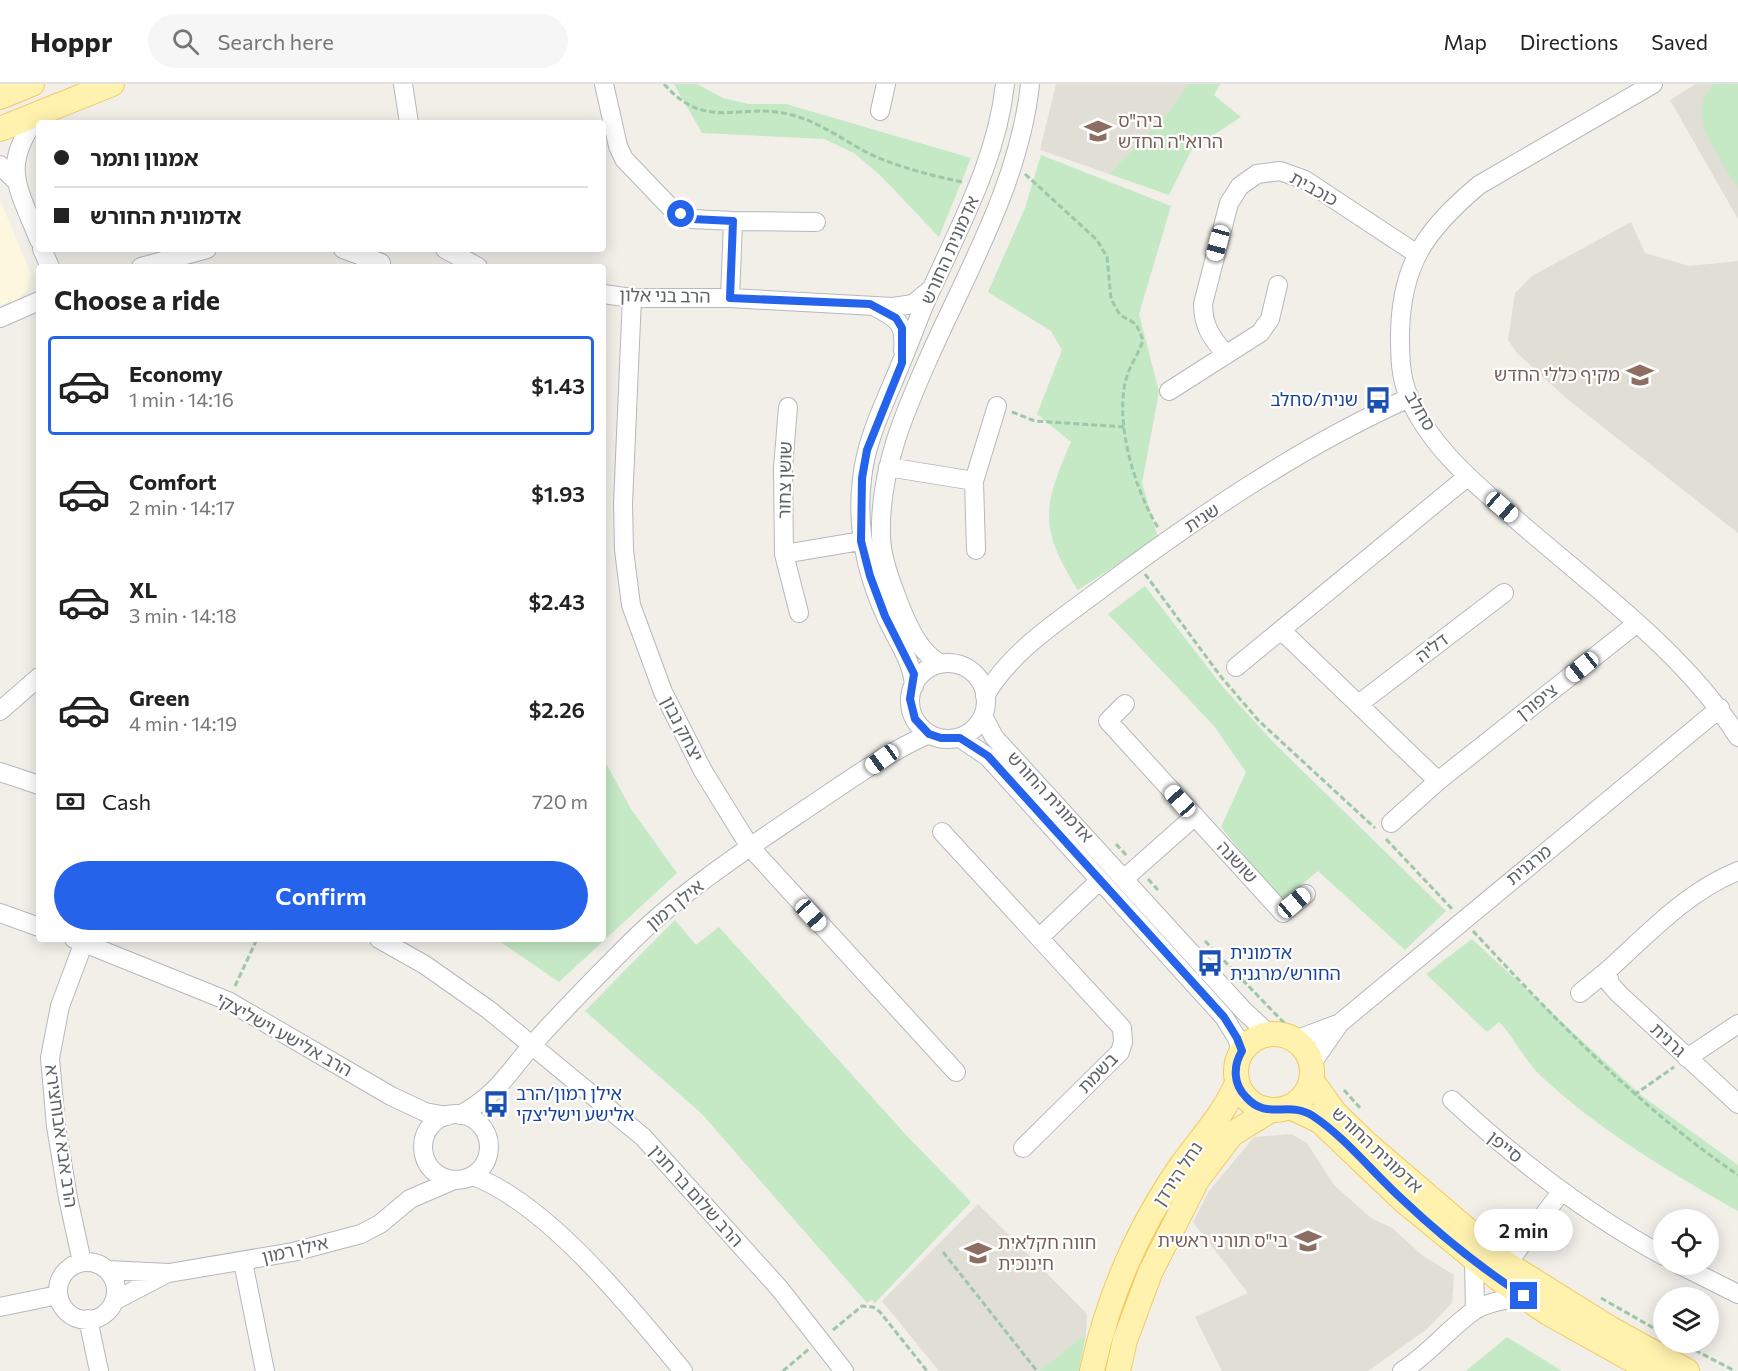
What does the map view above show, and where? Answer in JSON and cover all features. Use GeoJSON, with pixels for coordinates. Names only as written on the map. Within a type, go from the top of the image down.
{"type":"FeatureCollection","features":[{"type":"Feature","properties":{"kind":"main road"},"geometry":{"type":"LineString","coordinates":[[0,97],[32,84]]}},
{"type":"Feature","properties":{"kind":"main road"},"geometry":{"type":"LineString","coordinates":[[0,129],[112,84]]}},
{"type":"Feature","properties":{"kind":"main road"},"geometry":{"type":"LineString","coordinates":[[1268,1033],[1285,1035],[1295,1040],[1305,1048],[1312,1072],[1306,1094],[1281,1108],[1250,1102],[1237,1083],[1236,1064],[1242,1051],[1251,1041],[1268,1033]]}},
{"type":"Feature","properties":{"kind":"main road","name":"אדמונית החורש"},"geometry":{"type":"LineString","coordinates":[[1312,1072],[1335,1113],[1366,1143],[1507,1264],[1611,1329],[1687,1371]]}},
{"type":"Feature","properties":{"kind":"main road","name":"נחל הירדן"},"geometry":{"type":"LineString","coordinates":[[1092,1371],[1100,1337],[1128,1258],[1153,1210],[1182,1165],[1228,1105],[1237,1083]]}},
{"type":"Feature","properties":{"kind":"main road","name":"אדמונית החורש"},"geometry":{"type":"LineString","coordinates":[[1281,1108],[1320,1121],[1404,1201],[1474,1261],[1548,1313],[1652,1371]]}},
{"type":"Feature","properties":{"kind":"main road","name":"נחל הירדן"},"geometry":{"type":"LineString","coordinates":[[1118,1371],[1125,1340],[1150,1273],[1197,1180],[1232,1134],[1281,1108]]}},
{"type":"Feature","properties":{"kind":"street"},"geometry":{"type":"LineString","coordinates":[[403,84],[409,120]]}},
{"type":"Feature","properties":{"kind":"street"},"geometry":{"type":"LineString","coordinates":[[604,84],[618,146],[633,171],[681,214],[692,219],[816,222]]}},
{"type":"Feature","properties":{"kind":"street"},"geometry":{"type":"LineString","coordinates":[[880,111],[886,84]]}},
{"type":"Feature","properties":{"kind":"street","name":"אדמונית החורש"},"geometry":{"type":"LineString","coordinates":[[914,686],[914,674],[885,616],[870,576],[861,541],[862,478],[867,450],[930,290],[979,186],[995,140],[1005,84]]}},
{"type":"Feature","properties":{"kind":"street","name":"אדמונית החורש"},"geometry":{"type":"LineString","coordinates":[[941,664],[926,654],[908,624],[888,575],[881,537],[888,467],[905,410],[1006,186],[1030,84]]}},
{"type":"Feature","properties":{"kind":"street","name":"סחלב"},"geometry":{"type":"LineString","coordinates":[[1653,84],[1479,184],[1455,205],[1417,254],[1409,271],[1401,312],[1400,358],[1409,398],[1427,428],[1467,477],[1686,669],[1720,708],[1738,737]]}},
{"type":"Feature","properties":{"kind":"street"},"geometry":{"type":"LineString","coordinates":[[36,232],[15,180],[15,156],[21,137],[39,114]]}},
{"type":"Feature","properties":{"kind":"street"},"geometry":{"type":"LineString","coordinates":[[0,165],[15,180]]}},
{"type":"Feature","properties":{"kind":"street","name":"כוכבית"},"geometry":{"type":"LineString","coordinates":[[1226,355],[1209,335],[1203,320],[1203,304],[1228,203],[1240,186],[1257,174],[1280,171],[1305,180],[1417,254]]}},
{"type":"Feature","properties":{"kind":"street"},"geometry":{"type":"LineString","coordinates":[[730,298],[733,221]]}},
{"type":"Feature","properties":{"kind":"street"},"geometry":{"type":"LineString","coordinates":[[152,264],[196,252]]}},
{"type":"Feature","properties":{"kind":"street"},"geometry":{"type":"LineString","coordinates":[[354,252],[382,260]]}},
{"type":"Feature","properties":{"kind":"street"},"geometry":{"type":"LineString","coordinates":[[449,252],[472,264]]}},
{"type":"Feature","properties":{"kind":"street"},"geometry":{"type":"LineString","coordinates":[[1169,391],[1260,333],[1270,319],[1278,285]]}},
{"type":"Feature","properties":{"kind":"street","name":"הרב בני אלון"},"geometry":{"type":"LineString","coordinates":[[606,294],[632,298],[730,298],[870,304],[893,308],[913,304],[930,290]]}},
{"type":"Feature","properties":{"kind":"street","name":"יצחק נבון"},"geometry":{"type":"LineString","coordinates":[[632,298],[623,502],[624,550],[631,605],[645,649],[680,727],[728,814],[750,847],[956,1072]]}},
{"type":"Feature","properties":{"kind":"street"},"geometry":{"type":"LineString","coordinates":[[0,318],[36,302]]}},
{"type":"Feature","properties":{"kind":"street","name":"הרב בני אלון"},"geometry":{"type":"LineString","coordinates":[[870,304],[896,318],[902,328],[902,363]]}},
{"type":"Feature","properties":{"kind":"street","name":"שנית"},"geometry":{"type":"LineString","coordinates":[[985,696],[997,675],[1010,662],[1062,618],[1167,541],[1366,417],[1409,398]]}},
{"type":"Feature","properties":{"kind":"street","name":"שושן צחור"},"geometry":{"type":"LineString","coordinates":[[788,406],[783,468],[784,554],[798,613]]}},
{"type":"Feature","properties":{"kind":"street"},"geometry":{"type":"LineString","coordinates":[[976,550],[974,482],[997,406]]}},
{"type":"Feature","properties":{"kind":"street"},"geometry":{"type":"LineString","coordinates":[[888,467],[974,482]]}},
{"type":"Feature","properties":{"kind":"street"},"geometry":{"type":"LineString","coordinates":[[1236,667],[1467,477]]}},
{"type":"Feature","properties":{"kind":"street"},"geometry":{"type":"LineString","coordinates":[[784,554],[861,541]]}},
{"type":"Feature","properties":{"kind":"street","name":"דליה"},"geometry":{"type":"LineString","coordinates":[[1360,703],[1504,593]]}},
{"type":"Feature","properties":{"kind":"street","name":"ציפורן"},"geometry":{"type":"LineString","coordinates":[[1391,823],[1438,781],[1636,624]]}},
{"type":"Feature","properties":{"kind":"street"},"geometry":{"type":"LineString","coordinates":[[1282,631],[1360,703],[1438,781]]}},
{"type":"Feature","properties":{"kind":"street"},"geometry":{"type":"LineString","coordinates":[[963,667],[979,680],[985,696],[983,716],[974,729],[960,738],[941,738],[929,734],[919,725],[912,713],[910,699],[914,686],[925,672],[941,664],[991,667],[1010,662]]}},
{"type":"Feature","properties":{"kind":"street"},"geometry":{"type":"LineString","coordinates":[[0,711],[36,680]]}},
{"type":"Feature","properties":{"kind":"street","name":"שושנה"},"geometry":{"type":"LineString","coordinates":[[1125,704],[1108,721],[1283,913],[1306,894]]}},
{"type":"Feature","properties":{"kind":"street","name":"מרגנית"},"geometry":{"type":"LineString","coordinates":[[1295,1040],[1340,1023],[1720,708]]}},
{"type":"Feature","properties":{"kind":"street","name":"אילן רמון"},"geometry":{"type":"LineString","coordinates":[[882,759],[902,734],[912,713]]}},
{"type":"Feature","properties":{"kind":"street","name":"אדמונית החורש"},"geometry":{"type":"LineString","coordinates":[[983,716],[994,737],[1245,1012],[1268,1033]]}},
{"type":"Feature","properties":{"kind":"street","name":"אילן רמון"},"geometry":{"type":"LineString","coordinates":[[454,1115],[481,1103],[500,1087],[533,1044],[627,945],[679,899],[750,847],[882,759],[929,734]]}},
{"type":"Feature","properties":{"kind":"street","name":"אדמונית החורש"},"geometry":{"type":"LineString","coordinates":[[960,738],[988,756],[1224,1017],[1242,1051]]}},
{"type":"Feature","properties":{"kind":"street"},"geometry":{"type":"LineString","coordinates":[[0,772],[36,784]]}},
{"type":"Feature","properties":{"kind":"street"},"geometry":{"type":"LineString","coordinates":[[1125,878],[1195,816]]}},
{"type":"Feature","properties":{"kind":"street","name":"בשמת"},"geometry":{"type":"LineString","coordinates":[[942,832],[1122,1028],[1123,1042],[1119,1053],[1023,1148]]}},
{"type":"Feature","properties":{"kind":"street"},"geometry":{"type":"LineString","coordinates":[[1580,993],[1686,899],[1710,882],[1738,871]]}},
{"type":"Feature","properties":{"kind":"street"},"geometry":{"type":"LineString","coordinates":[[1040,937],[1100,881]]}},
{"type":"Feature","properties":{"kind":"street"},"geometry":{"type":"LineString","coordinates":[[0,913],[36,926]]}},
{"type":"Feature","properties":{"kind":"street","name":"הרב אבא אבוחצירא"},"geometry":{"type":"LineString","coordinates":[[79,942],[60,1006],[50,1058],[59,1146],[82,1262]]}},
{"type":"Feature","properties":{"kind":"street","name":"הרב אלישע וישליצקי"},"geometry":{"type":"LineString","coordinates":[[81,942],[228,1001],[391,1096],[425,1112],[454,1115]]}},
{"type":"Feature","properties":{"kind":"street","name":"הרב שלום בר חנין"},"geometry":{"type":"LineString","coordinates":[[384,942],[425,965],[533,1044],[643,1137],[779,1288],[844,1371]]}},
{"type":"Feature","properties":{"kind":"street","name":"גרנית"},"geometry":{"type":"LineString","coordinates":[[1607,971],[1610,984],[1619,994],[1738,1104]]}},
{"type":"Feature","properties":{"kind":"street","name":"מרגנית"},"geometry":{"type":"LineString","coordinates":[[1312,1072],[1340,1023]]}},
{"type":"Feature","properties":{"kind":"street"},"geometry":{"type":"LineString","coordinates":[[1688,1058],[1738,1024]]}},
{"type":"Feature","properties":{"kind":"street","name":"אילן רמון"},"geometry":{"type":"LineString","coordinates":[[487,1138],[490,1110],[500,1087]]}},
{"type":"Feature","properties":{"kind":"street","name":"הרב אלישע וישליצקי"},"geometry":{"type":"LineString","coordinates":[[391,1096],[417,1128],[424,1149]]}},
{"type":"Feature","properties":{"kind":"street","name":"סייפן"},"geometry":{"type":"LineString","coordinates":[[1452,1100],[1492,1137],[1561,1192],[1653,1249]]}},
{"type":"Feature","properties":{"kind":"street"},"geometry":{"type":"LineString","coordinates":[[410,1199],[432,1125],[454,1115],[470,1118],[487,1138],[499,1174],[516,1199]]}},
{"type":"Feature","properties":{"kind":"street"},"geometry":{"type":"LineString","coordinates":[[473,1176],[486,1162],[487,1138]]}},
{"type":"Feature","properties":{"kind":"street"},"geometry":{"type":"LineString","coordinates":[[424,1149],[436,1173],[454,1180],[473,1176],[489,1182],[516,1199],[584,1257],[683,1371]]}},
{"type":"Feature","properties":{"kind":"street","name":"אילן רמון"},"geometry":{"type":"LineString","coordinates":[[107,1270],[169,1274],[293,1252],[361,1234],[380,1224],[410,1199],[454,1180]]}},
{"type":"Feature","properties":{"kind":"street"},"geometry":{"type":"LineString","coordinates":[[1507,1264],[1561,1192]]}},
{"type":"Feature","properties":{"kind":"street"},"geometry":{"type":"LineString","coordinates":[[1474,1261],[1475,1310]]}},
{"type":"Feature","properties":{"kind":"street"},"geometry":{"type":"LineString","coordinates":[[82,1262],[100,1265],[107,1270],[115,1284],[114,1301],[104,1314],[88,1319],[72,1315],[61,1303],[58,1295],[58,1286],[67,1271],[82,1262]]}},
{"type":"Feature","properties":{"kind":"street"},"geometry":{"type":"LineString","coordinates":[[243,1262],[265,1371]]}},
{"type":"Feature","properties":{"kind":"street","name":"אילן רמון"},"geometry":{"type":"LineString","coordinates":[[114,1301],[169,1274]]}},
{"type":"Feature","properties":{"kind":"street"},"geometry":{"type":"LineString","coordinates":[[1700,1275],[1738,1294]]}},
{"type":"Feature","properties":{"kind":"street"},"geometry":{"type":"LineString","coordinates":[[0,1307],[58,1295]]}},
{"type":"Feature","properties":{"kind":"street"},"geometry":{"type":"LineString","coordinates":[[1402,1371],[1423,1365],[1475,1310],[1492,1303],[1524,1296]]}},
{"type":"Feature","properties":{"kind":"street"},"geometry":{"type":"LineString","coordinates":[[88,1319],[99,1371]]}},
{"type":"Feature","properties":{"kind":"path"},"geometry":{"type":"LineString","coordinates":[[664,84],[676,98],[696,111],[725,114],[760,111],[792,115],[907,169],[979,186]]}},
{"type":"Feature","properties":{"kind":"path"},"geometry":{"type":"LineString","coordinates":[[1013,163],[1097,240],[1107,257],[1111,299],[1120,315],[1136,324],[1143,340],[1138,357],[1128,374],[1124,400],[1125,427],[1132,474],[1151,517],[1167,541]]}},
{"type":"Feature","properties":{"kind":"path"},"geometry":{"type":"LineString","coordinates":[[997,406],[1035,421],[1125,427]]}},
{"type":"Feature","properties":{"kind":"path"},"geometry":{"type":"LineString","coordinates":[[1137,563],[1222,678],[1259,721],[1380,832],[1551,1014],[1634,1095],[1709,1156],[1738,1175]]}},
{"type":"Feature","properties":{"kind":"path"},"geometry":{"type":"LineString","coordinates":[[228,1001],[256,942]]}},
{"type":"Feature","properties":{"kind":"path"},"geometry":{"type":"LineString","coordinates":[[1634,1095],[1688,1058]]}},
{"type":"Feature","properties":{"kind":"path"},"geometry":{"type":"LineString","coordinates":[[943,1252],[1037,1371]]}},
{"type":"Feature","properties":{"kind":"path"},"geometry":{"type":"LineString","coordinates":[[783,1371],[862,1306],[873,1307],[880,1312],[927,1371]]}},
{"type":"Feature","properties":{"kind":"path"},"geometry":{"type":"LineString","coordinates":[[1700,1353],[1735,1371]]}},
{"type":"Feature","properties":{"kind":"shaded area","name":"ביה\"ס הרוא\"ה החדש"},"geometry":{"type":"Polygon","coordinates":[[[1056,84],[1188,84],[1169,112],[1109,174],[1040,150],[1056,84]]]}},
{"type":"Feature","properties":{"kind":"shaded area"},"geometry":{"type":"Polygon","coordinates":[[[1696,84],[1738,84],[1738,219],[1670,100],[1696,84]]]}},
{"type":"Feature","properties":{"kind":"shaded area"},"geometry":{"type":"Polygon","coordinates":[[[0,200],[31,274],[28,290],[15,301],[0,305],[0,200]]]}},
{"type":"Feature","properties":{"kind":"shaded area","name":"מקיף כללי החדש"},"geometry":{"type":"Polygon","coordinates":[[[1631,222],[1645,253],[1689,266],[1738,261],[1738,533],[1566,398],[1517,353],[1508,340],[1515,293],[1532,276],[1631,222]]]}},
{"type":"Feature","properties":{"kind":"shaded area","name":"בי\"ס תורני ראשית"},"geometry":{"type":"Polygon","coordinates":[[[1291,1134],[1307,1143],[1334,1185],[1371,1218],[1392,1228],[1422,1255],[1454,1275],[1452,1303],[1427,1329],[1368,1371],[1222,1371],[1195,1317],[1248,1293],[1193,1222],[1209,1191],[1254,1137],[1291,1134]]]}},
{"type":"Feature","properties":{"kind":"shaded area","name":"חווה חקלאית חינוכית"},"geometry":{"type":"Polygon","coordinates":[[[978,1204],[1087,1314],[1086,1334],[1039,1371],[939,1371],[882,1301],[978,1204]]]}},
{"type":"Feature","properties":{"kind":"green space"},"geometry":{"type":"Polygon","coordinates":[[[674,84],[697,84],[723,98],[748,104],[786,104],[971,158],[939,237],[881,176],[854,153],[824,139],[702,133],[674,84]]]}},
{"type":"Feature","properties":{"kind":"green space"},"geometry":{"type":"Polygon","coordinates":[[[1188,84],[1220,84],[1214,95],[1241,117],[1192,149],[1169,195],[1109,174],[1169,112],[1188,84]]]}},
{"type":"Feature","properties":{"kind":"green space"},"geometry":{"type":"Polygon","coordinates":[[[1715,84],[1738,84],[1738,188],[1714,150],[1703,122],[1702,109],[1706,96],[1715,84]]]}},
{"type":"Feature","properties":{"kind":"green space"},"geometry":{"type":"Polygon","coordinates":[[[1041,155],[1171,206],[1139,314],[1159,392],[1142,483],[1158,538],[1078,590],[1056,550],[1049,517],[1054,484],[1071,442],[1037,414],[1062,350],[1051,331],[988,292],[1025,208],[1041,155]]]}},
{"type":"Feature","properties":{"kind":"green space"},"geometry":{"type":"Polygon","coordinates":[[[1145,586],[1222,686],[1276,745],[1446,911],[1405,950],[1318,871],[1281,902],[1221,827],[1246,772],[1214,726],[1108,614],[1145,586]]]}},
{"type":"Feature","properties":{"kind":"green space"},"geometry":{"type":"Polygon","coordinates":[[[606,763],[631,809],[677,873],[606,939],[606,763]]]}},
{"type":"Feature","properties":{"kind":"green space"},"geometry":{"type":"Polygon","coordinates":[[[675,920],[696,945],[719,927],[907,1136],[971,1202],[875,1303],[872,1300],[867,1303],[702,1114],[585,1011],[675,920]]]}},
{"type":"Feature","properties":{"kind":"green space"},"geometry":{"type":"Polygon","coordinates":[[[1472,939],[1642,1096],[1738,1165],[1738,1211],[1661,1165],[1611,1132],[1563,1096],[1535,1070],[1499,1022],[1487,1032],[1426,974],[1472,939]]]}},
{"type":"Feature","properties":{"kind":"green space"},"geometry":{"type":"Polygon","coordinates":[[[500,942],[602,942],[559,982],[500,942]]]}},
{"type":"Feature","properties":{"kind":"green space"},"geometry":{"type":"Polygon","coordinates":[[[1086,1334],[1079,1371],[1039,1371],[1086,1334]]]}},
{"type":"Feature","properties":{"kind":"green space"},"geometry":{"type":"Polygon","coordinates":[[[1507,1337],[1562,1371],[1466,1371],[1507,1337]]]}},
{"type":"Feature","properties":{"kind":"place","name":"ביה\"ס הרוא\"ה החדש"},"geometry":{"type":"Point","coordinates":[1098,131]}},
{"type":"Feature","properties":{"kind":"place","name":"מקיף כללי החדש"},"geometry":{"type":"Point","coordinates":[1640,375]}},
{"type":"Feature","properties":{"kind":"place","name":"שנית/סחלב"},"geometry":{"type":"Point","coordinates":[1378,400]}},
{"type":"Feature","properties":{"kind":"place","name":"אדמונית החורש/מרגנית"},"geometry":{"type":"Point","coordinates":[1210,963]}},
{"type":"Feature","properties":{"kind":"place","name":"אילן רמון/הרב אלישע וישליצקי"},"geometry":{"type":"Point","coordinates":[496,1104]}},
{"type":"Feature","properties":{"kind":"place","name":"בי\"ס תורני ראשית"},"geometry":{"type":"Point","coordinates":[1308,1241]}},
{"type":"Feature","properties":{"kind":"place","name":"חווה חקלאית חינוכית"},"geometry":{"type":"Point","coordinates":[978,1253]}},
{"type":"Feature","properties":{"kind":"route"},"geometry":{"type":"LineString","coordinates":[[681,214],[692,219],[733,221],[730,298],[870,304],[896,318],[902,328],[904,339],[902,363],[884,402],[867,450],[862,478],[859,526],[870,576],[885,616],[914,674],[914,686],[910,699],[912,713],[919,725],[935,737],[960,738],[988,756],[1224,1017],[1231,1026],[1242,1051],[1236,1064],[1236,1078],[1242,1093],[1250,1102],[1271,1110],[1290,1107],[1308,1113],[1320,1121],[1404,1201],[1474,1261],[1524,1296]]}}]}
